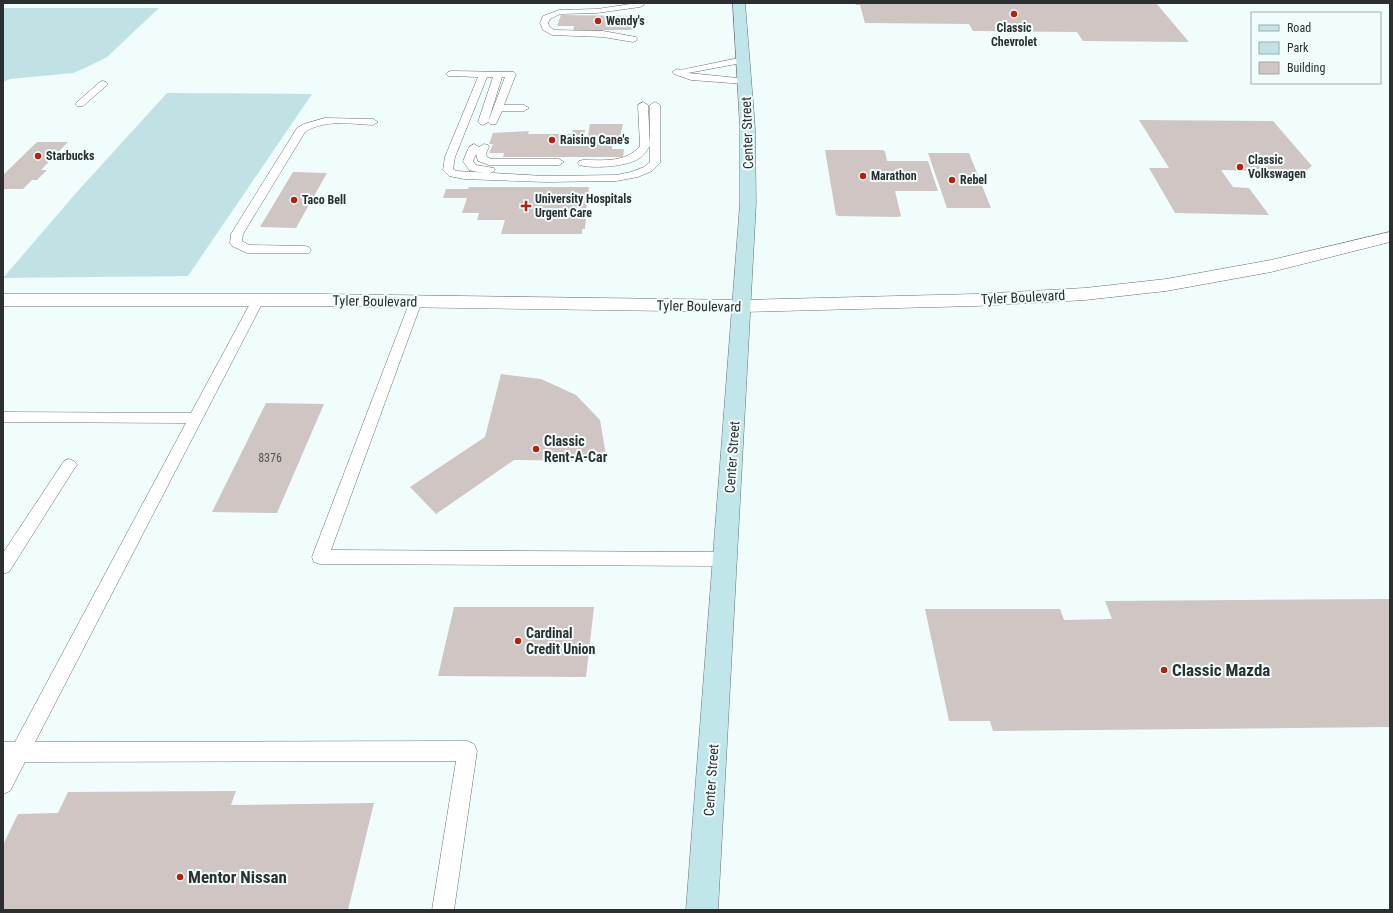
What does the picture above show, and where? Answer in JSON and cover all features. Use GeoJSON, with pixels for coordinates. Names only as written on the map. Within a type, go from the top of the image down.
{"type":"FeatureCollection","features":[{"type":"Feature","properties":{"kind":"main road","name":"Center Street"},"geometry":{"type":"LineString","coordinates":[[702,910],[742,306],[749,169],[744,60],[739,3]]}},
{"type":"Feature","properties":{"kind":"street","name":"Tyler Boulevard"},"geometry":{"type":"LineString","coordinates":[[3,300],[416,301],[742,306],[975,300],[1085,294],[1159,286],[1271,266],[1390,238]]}},
{"type":"Feature","properties":{"kind":"lane"},"geometry":{"type":"LineString","coordinates":[[632,39],[604,34],[556,32],[546,28],[544,23],[546,18],[559,12],[597,11],[640,5]]}},
{"type":"Feature","properties":{"kind":"lane"},"geometry":{"type":"LineString","coordinates":[[744,60],[677,72],[691,77],[745,81]]}},
{"type":"Feature","properties":{"kind":"lane"},"geometry":{"type":"LineString","coordinates":[[450,74],[510,74],[493,122]]}},
{"type":"Feature","properties":{"kind":"lane"},"geometry":{"type":"LineString","coordinates":[[484,74],[450,157],[448,170],[453,174],[464,176],[545,179],[616,178],[634,175],[648,169],[655,162],[655,105]]}},
{"type":"Feature","properties":{"kind":"lane"},"geometry":{"type":"LineString","coordinates":[[482,122],[498,74]]}},
{"type":"Feature","properties":{"kind":"lane"},"geometry":{"type":"LineString","coordinates":[[80,104],[103,84]]}},
{"type":"Feature","properties":{"kind":"lane"},"geometry":{"type":"LineString","coordinates":[[582,167],[629,170],[644,165],[650,160],[651,155],[645,146],[643,105]]}},
{"type":"Feature","properties":{"kind":"lane"},"geometry":{"type":"LineString","coordinates":[[499,108],[524,108]]}},
{"type":"Feature","properties":{"kind":"lane"},"geometry":{"type":"LineString","coordinates":[[305,250],[247,249],[236,243],[236,234],[301,130],[307,125],[318,122],[373,122]]}},
{"type":"Feature","properties":{"kind":"lane"},"geometry":{"type":"LineString","coordinates":[[478,147],[468,161],[473,168],[490,170],[558,166]]}},
{"type":"Feature","properties":{"kind":"lane"},"geometry":{"type":"LineString","coordinates":[[3,784],[11,752],[195,418],[258,300]]}},
{"type":"Feature","properties":{"kind":"lane"},"geometry":{"type":"LineString","coordinates":[[416,301],[320,557],[725,559]]}},
{"type":"Feature","properties":{"kind":"lane"},"geometry":{"type":"LineString","coordinates":[[3,417],[195,418]]}},
{"type":"Feature","properties":{"kind":"lane"},"geometry":{"type":"LineString","coordinates":[[3,567],[69,465]]}},
{"type":"Feature","properties":{"kind":"lane"},"geometry":{"type":"LineString","coordinates":[[11,752],[467,751],[443,910]]}},
{"type":"Feature","properties":{"kind":"green space"},"geometry":{"type":"Polygon","coordinates":[[[3,8],[159,8],[107,57],[85,68],[73,73],[10,79],[3,82],[3,8]]]}},
{"type":"Feature","properties":{"kind":"green space"},"geometry":{"type":"Polygon","coordinates":[[[167,93],[312,94],[188,276],[3,278],[76,193],[167,93]]]}},
{"type":"Feature","properties":{"kind":"building","name":"Classic Chevrolet"},"geometry":{"type":"Polygon","coordinates":[[[855,3],[1156,3],[1189,42],[1083,41],[1077,32],[973,31],[969,24],[865,23],[860,5],[856,5],[855,3]]]}},
{"type":"Feature","properties":{"kind":"building","name":"Wendy's"},"geometry":{"type":"Polygon","coordinates":[[[561,15],[638,16],[635,30],[573,32],[574,26],[557,26],[561,15]]]}},
{"type":"Feature","properties":{"kind":"building","name":"Classic Volkswagen"},"geometry":{"type":"Polygon","coordinates":[[[1139,120],[1273,121],[1312,166],[1304,172],[1221,170],[1233,187],[1249,188],[1269,215],[1175,213],[1149,168],[1169,168],[1139,120]]]}},
{"type":"Feature","properties":{"kind":"building","name":"Raising Cane's"},"geometry":{"type":"Polygon","coordinates":[[[590,124],[623,124],[620,136],[613,136],[612,149],[624,149],[623,157],[503,157],[504,153],[489,153],[493,144],[489,144],[493,133],[529,131],[528,134],[572,134],[573,130],[585,130],[584,135],[588,135],[590,124]]]}},
{"type":"Feature","properties":{"kind":"building","name":"Starbucks"},"geometry":{"type":"Polygon","coordinates":[[[37,142],[68,142],[41,170],[47,170],[37,180],[32,180],[23,189],[3,189],[3,175],[37,142]]]}},
{"type":"Feature","properties":{"kind":"building"},"geometry":{"type":"Polygon","coordinates":[[[825,150],[882,150],[885,151],[887,161],[928,161],[938,191],[895,191],[901,216],[898,217],[836,215],[825,150]]]}},
{"type":"Feature","properties":{"kind":"building"},"geometry":{"type":"Polygon","coordinates":[[[928,153],[969,153],[991,208],[947,208],[928,153]]]}},
{"type":"Feature","properties":{"kind":"building","name":"Taco Bell"},"geometry":{"type":"Polygon","coordinates":[[[293,172],[327,173],[296,228],[260,227],[293,172]]]}},
{"type":"Feature","properties":{"kind":"building","name":"University Hospitals Urgent Care"},"geometry":{"type":"Polygon","coordinates":[[[469,187],[589,187],[585,229],[582,229],[582,234],[501,234],[505,220],[477,220],[479,213],[462,213],[467,198],[443,198],[446,189],[468,189],[469,187]]]}},
{"type":"Feature","properties":{"kind":"building","name":"Classic Rent-A-Car"},"geometry":{"type":"Polygon","coordinates":[[[501,374],[541,379],[576,395],[600,420],[607,461],[514,460],[436,514],[410,487],[485,437],[501,374]]]}},
{"type":"Feature","properties":{"kind":"building"},"geometry":{"type":"Polygon","coordinates":[[[266,403],[324,404],[277,513],[212,512],[266,403]]]}},
{"type":"Feature","properties":{"kind":"building","name":"Classic Mazda"},"geometry":{"type":"Polygon","coordinates":[[[1390,599],[1390,727],[993,731],[990,721],[949,721],[925,609],[1060,609],[1064,620],[1112,619],[1105,601],[1390,599]]]}},
{"type":"Feature","properties":{"kind":"building","name":"Cardinal Credit Union"},"geometry":{"type":"Polygon","coordinates":[[[454,607],[594,607],[586,677],[438,676],[454,607]]]}},
{"type":"Feature","properties":{"kind":"building","name":"Mentor Nissan"},"geometry":{"type":"Polygon","coordinates":[[[236,791],[231,805],[374,803],[348,910],[3,910],[3,845],[18,814],[58,813],[68,792],[236,791]]]}},
{"type":"Feature","properties":{"kind":"place","name":"Classic Chevrolet"},"geometry":{"type":"Point","coordinates":[1014,14]}},
{"type":"Feature","properties":{"kind":"place","name":"Wendy's"},"geometry":{"type":"Point","coordinates":[598,21]}},
{"type":"Feature","properties":{"kind":"place","name":"Raising Cane's"},"geometry":{"type":"Point","coordinates":[552,140]}},
{"type":"Feature","properties":{"kind":"place","name":"Starbucks"},"geometry":{"type":"Point","coordinates":[38,156]}},
{"type":"Feature","properties":{"kind":"place","name":"Classic Volkswagen"},"geometry":{"type":"Point","coordinates":[1240,167]}},
{"type":"Feature","properties":{"kind":"place","name":"Marathon"},"geometry":{"type":"Point","coordinates":[863,176]}},
{"type":"Feature","properties":{"kind":"place","name":"Rebel"},"geometry":{"type":"Point","coordinates":[952,180]}},
{"type":"Feature","properties":{"kind":"place","name":"Taco Bell"},"geometry":{"type":"Point","coordinates":[294,200]}},
{"type":"Feature","properties":{"kind":"place","name":"University Hospitals Urgent Care"},"geometry":{"type":"Point","coordinates":[526,206]}},
{"type":"Feature","properties":{"kind":"place","name":"Classic Rent-A-Car"},"geometry":{"type":"Point","coordinates":[536,449]}},
{"type":"Feature","properties":{"kind":"place","name":"Cardinal Credit Union"},"geometry":{"type":"Point","coordinates":[518,641]}},
{"type":"Feature","properties":{"kind":"place","name":"Classic Mazda"},"geometry":{"type":"Point","coordinates":[1164,670]}},
{"type":"Feature","properties":{"kind":"place","name":"Mentor Nissan"},"geometry":{"type":"Point","coordinates":[180,877]}}]}
